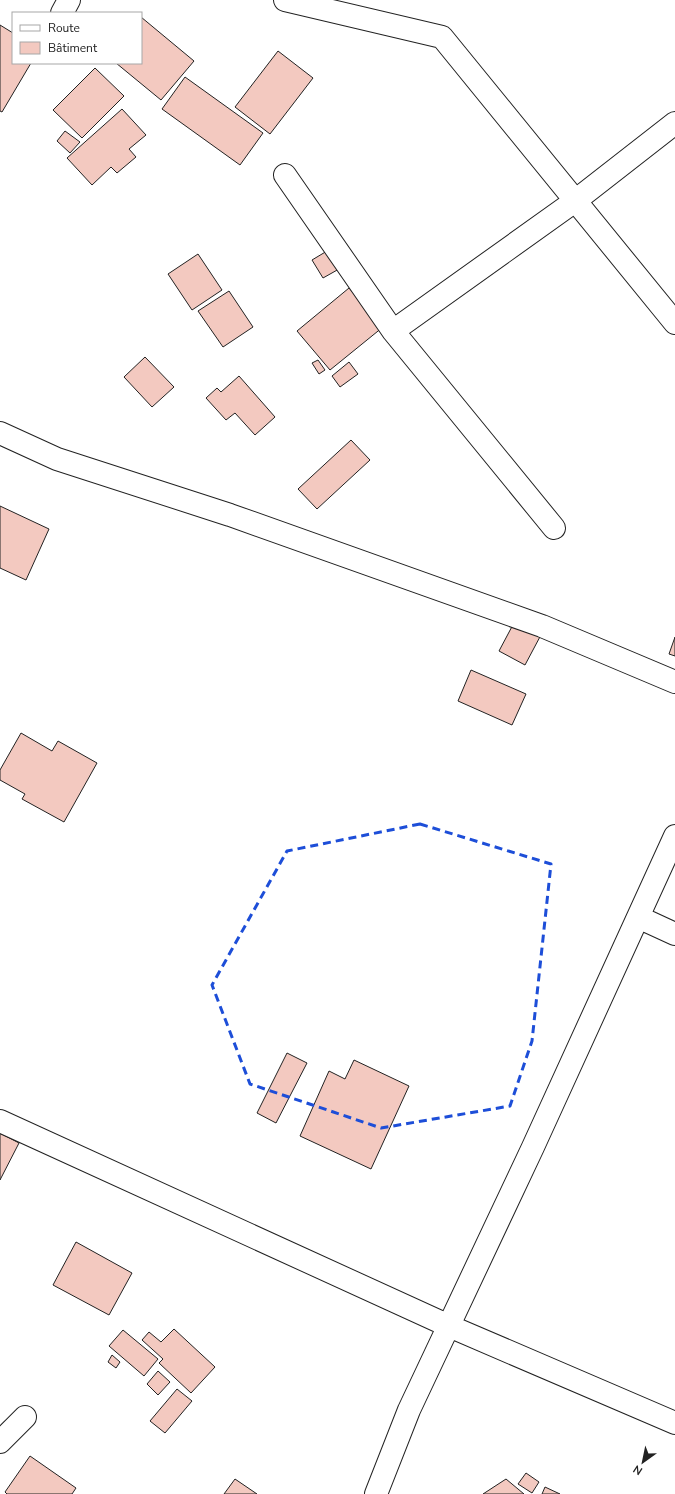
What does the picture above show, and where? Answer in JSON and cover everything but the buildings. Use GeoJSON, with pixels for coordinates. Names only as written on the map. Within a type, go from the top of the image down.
{"type":"FeatureCollection","features":[{"type":"Feature","properties":{"kind":"street"},"geometry":{"type":"LineString","coordinates":[[63,12],[69,0]]}},
{"type":"Feature","properties":{"kind":"street"},"geometry":{"type":"LineString","coordinates":[[285,0],[442,37],[675,323]]}},
{"type":"Feature","properties":{"kind":"street"},"geometry":{"type":"LineString","coordinates":[[393,332],[575,201],[675,123]]}},
{"type":"Feature","properties":{"kind":"street"},"geometry":{"type":"LineString","coordinates":[[285,175],[393,332],[554,528]]}},
{"type":"Feature","properties":{"kind":"street"},"geometry":{"type":"LineString","coordinates":[[0,433],[57,459],[230,515],[542,626],[675,682]]}},
{"type":"Feature","properties":{"kind":"street"},"geometry":{"type":"LineString","coordinates":[[376,1494],[409,1410],[675,836]]}},
{"type":"Feature","properties":{"kind":"street"},"geometry":{"type":"LineString","coordinates":[[638,917],[675,934]]}},
{"type":"Feature","properties":{"kind":"street"},"geometry":{"type":"LineString","coordinates":[[0,1121],[449,1326],[675,1423]]}},
{"type":"Feature","properties":{"kind":"street"},"geometry":{"type":"LineString","coordinates":[[0,1442],[25,1417]]}},
{"type":"Feature","properties":{"kind":"highlighted area"},"geometry":{"type":"Polygon","coordinates":[[[420,824],[551,864],[532,1041],[510,1106],[381,1128],[250,1084],[212,985],[287,851],[420,824]]]}}]}
